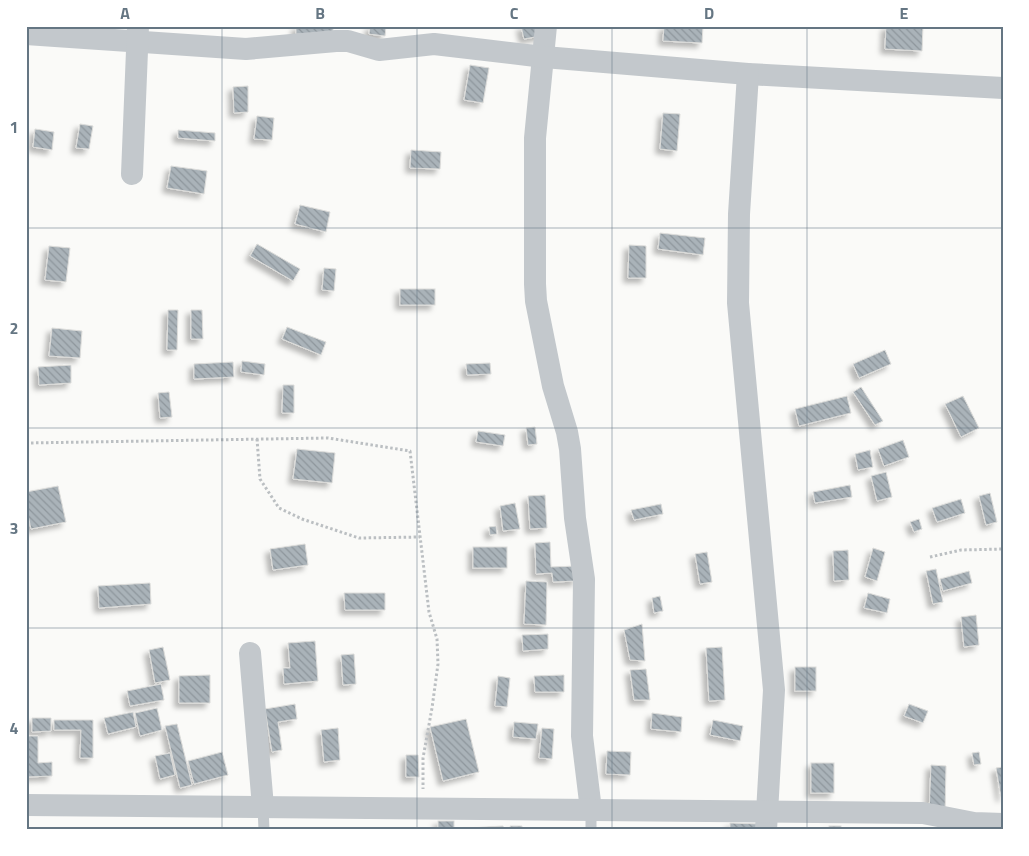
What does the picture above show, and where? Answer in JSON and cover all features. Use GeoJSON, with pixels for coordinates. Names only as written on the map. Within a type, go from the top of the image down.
{"type":"FeatureCollection","features":[{"type":"Feature","properties":{"kind":"street"},"geometry":{"type":"LineString","coordinates":[[546,26],[535,138],[536,301],[553,386],[568,441],[575,518],[584,579],[582,736],[591,820]]}},
{"type":"Feature","properties":{"kind":"street"},"geometry":{"type":"LineString","coordinates":[[132,174],[138,33]]}},
{"type":"Feature","properties":{"kind":"street"},"geometry":{"type":"LineString","coordinates":[[26,34],[138,33],[246,48],[336,41],[348,41],[379,50],[434,44],[544,57],[748,74],[1003,88]]}},
{"type":"Feature","properties":{"kind":"street"},"geometry":{"type":"LineString","coordinates":[[748,74],[739,214],[738,303],[774,690],[766,821]]}},
{"type":"Feature","properties":{"kind":"street"},"geometry":{"type":"LineString","coordinates":[[250,653],[263,807]]}},
{"type":"Feature","properties":{"kind":"street"},"geometry":{"type":"LineString","coordinates":[[26,805],[421,808],[591,820],[766,821],[923,813],[974,823],[1003,824]]}},
{"type":"Feature","properties":{"kind":"lane"},"geometry":{"type":"LineString","coordinates":[[263,807],[264,830]]}},
{"type":"Feature","properties":{"kind":"path"},"geometry":{"type":"LineString","coordinates":[[26,443],[328,438],[410,451],[429,612],[437,639],[438,664],[423,758],[421,808]]}},
{"type":"Feature","properties":{"kind":"path"},"geometry":{"type":"LineString","coordinates":[[257,439],[260,479],[279,508],[302,519],[359,538],[420,536]]}},
{"type":"Feature","properties":{"kind":"path"},"geometry":{"type":"LineString","coordinates":[[930,557],[961,550],[1003,549]]}},
{"type":"Feature","properties":{"kind":"building"},"geometry":{"type":"Polygon","coordinates":[[[296,26],[333,26],[333,35],[296,34],[296,26]]]}},
{"type":"Feature","properties":{"kind":"building"},"geometry":{"type":"Polygon","coordinates":[[[370,26],[386,26],[385,36],[369,34],[370,26]]]}},
{"type":"Feature","properties":{"kind":"building"},"geometry":{"type":"Polygon","coordinates":[[[521,26],[544,26],[546,35],[524,39],[521,26]]]}},
{"type":"Feature","properties":{"kind":"building"},"geometry":{"type":"Polygon","coordinates":[[[664,26],[703,26],[702,43],[663,41],[664,26]]]}},
{"type":"Feature","properties":{"kind":"building"},"geometry":{"type":"Polygon","coordinates":[[[886,26],[923,26],[922,51],[885,49],[886,26]]]}},
{"type":"Feature","properties":{"kind":"building"},"geometry":{"type":"Polygon","coordinates":[[[470,65],[489,68],[483,103],[464,100],[470,65]]]}},
{"type":"Feature","properties":{"kind":"building"},"geometry":{"type":"Polygon","coordinates":[[[248,86],[248,112],[234,113],[233,87],[248,86]]]}},
{"type":"Feature","properties":{"kind":"building"},"geometry":{"type":"Polygon","coordinates":[[[663,113],[680,114],[677,151],[660,149],[663,113]]]}},
{"type":"Feature","properties":{"kind":"building"},"geometry":{"type":"Polygon","coordinates":[[[257,116],[274,118],[272,140],[254,139],[257,116]]]}},
{"type":"Feature","properties":{"kind":"building"},"geometry":{"type":"Polygon","coordinates":[[[80,124],[93,126],[89,149],[76,148],[80,124]]]}},
{"type":"Feature","properties":{"kind":"building"},"geometry":{"type":"Polygon","coordinates":[[[35,129],[54,132],[52,150],[33,147],[35,129]]]}},
{"type":"Feature","properties":{"kind":"building"},"geometry":{"type":"Polygon","coordinates":[[[178,130],[215,133],[215,141],[178,138],[178,130]]]}},
{"type":"Feature","properties":{"kind":"building"},"geometry":{"type":"Polygon","coordinates":[[[411,150],[441,152],[440,169],[410,168],[411,150]]]}},
{"type":"Feature","properties":{"kind":"building"},"geometry":{"type":"Polygon","coordinates":[[[171,166],[207,171],[204,194],[167,188],[171,166]]]}},
{"type":"Feature","properties":{"kind":"building"},"geometry":{"type":"Polygon","coordinates":[[[300,205],[330,212],[326,232],[295,224],[300,205]]]}},
{"type":"Feature","properties":{"kind":"building"},"geometry":{"type":"Polygon","coordinates":[[[660,233],[705,238],[703,255],[658,249],[660,233]]]}},
{"type":"Feature","properties":{"kind":"building"},"geometry":{"type":"Polygon","coordinates":[[[257,244],[300,269],[293,281],[250,256],[257,244]]]}},
{"type":"Feature","properties":{"kind":"building"},"geometry":{"type":"Polygon","coordinates":[[[629,245],[646,246],[646,278],[628,278],[629,245]]]}},
{"type":"Feature","properties":{"kind":"building"},"geometry":{"type":"Polygon","coordinates":[[[49,246],[70,248],[66,282],[45,280],[49,246]]]}},
{"type":"Feature","properties":{"kind":"building"},"geometry":{"type":"Polygon","coordinates":[[[324,268],[336,269],[334,291],[322,290],[324,268]]]}},
{"type":"Feature","properties":{"kind":"building"},"geometry":{"type":"Polygon","coordinates":[[[400,289],[435,289],[435,305],[400,305],[400,289]]]}},
{"type":"Feature","properties":{"kind":"building"},"geometry":{"type":"Polygon","coordinates":[[[168,310],[178,310],[177,350],[167,350],[168,310]]]}},
{"type":"Feature","properties":{"kind":"building"},"geometry":{"type":"Polygon","coordinates":[[[191,310],[202,310],[203,339],[191,339],[191,310]]]}},
{"type":"Feature","properties":{"kind":"building"},"geometry":{"type":"Polygon","coordinates":[[[287,327],[326,342],[321,355],[282,339],[287,327]]]}},
{"type":"Feature","properties":{"kind":"building"},"geometry":{"type":"Polygon","coordinates":[[[52,328],[82,331],[80,358],[49,356],[52,328]]]}},
{"type":"Feature","properties":{"kind":"building"},"geometry":{"type":"Polygon","coordinates":[[[885,350],[891,364],[859,378],[853,364],[885,350]]]}},
{"type":"Feature","properties":{"kind":"building"},"geometry":{"type":"Polygon","coordinates":[[[242,361],[265,364],[264,375],[241,372],[242,361]]]}},
{"type":"Feature","properties":{"kind":"building"},"geometry":{"type":"Polygon","coordinates":[[[233,362],[234,377],[194,379],[194,364],[233,362]]]}},
{"type":"Feature","properties":{"kind":"building"},"geometry":{"type":"Polygon","coordinates":[[[490,363],[491,374],[467,375],[466,364],[490,363]]]}},
{"type":"Feature","properties":{"kind":"building"},"geometry":{"type":"Polygon","coordinates":[[[71,365],[71,383],[39,385],[38,367],[71,365]]]}},
{"type":"Feature","properties":{"kind":"building"},"geometry":{"type":"Polygon","coordinates":[[[283,385],[294,385],[294,413],[282,413],[283,385]]]}},
{"type":"Feature","properties":{"kind":"building"},"geometry":{"type":"Polygon","coordinates":[[[861,387],[883,421],[875,425],[853,392],[861,387]]]}},
{"type":"Feature","properties":{"kind":"building"},"geometry":{"type":"Polygon","coordinates":[[[169,392],[172,417],[160,418],[158,393],[169,392]]]}},
{"type":"Feature","properties":{"kind":"building"},"geometry":{"type":"Polygon","coordinates":[[[847,396],[851,413],[799,426],[795,409],[847,396]]]}},
{"type":"Feature","properties":{"kind":"building"},"geometry":{"type":"Polygon","coordinates":[[[963,396],[979,428],[961,437],[945,404],[963,396]]]}},
{"type":"Feature","properties":{"kind":"building"},"geometry":{"type":"Polygon","coordinates":[[[535,427],[537,444],[528,445],[526,428],[535,427]]]}},
{"type":"Feature","properties":{"kind":"building"},"geometry":{"type":"Polygon","coordinates":[[[478,431],[505,435],[503,446],[476,442],[478,431]]]}},
{"type":"Feature","properties":{"kind":"building"},"geometry":{"type":"Polygon","coordinates":[[[903,440],[909,457],[884,466],[878,449],[903,440]]]}},
{"type":"Feature","properties":{"kind":"building"},"geometry":{"type":"Polygon","coordinates":[[[297,449],[335,453],[332,483],[293,479],[297,449]]]}},
{"type":"Feature","properties":{"kind":"building"},"geometry":{"type":"Polygon","coordinates":[[[870,450],[873,467],[858,470],[855,454],[870,450]]]}},
{"type":"Feature","properties":{"kind":"building"},"geometry":{"type":"Polygon","coordinates":[[[886,472],[892,497],[877,501],[871,476],[886,472]]]}},
{"type":"Feature","properties":{"kind":"building"},"geometry":{"type":"Polygon","coordinates":[[[850,485],[852,497],[815,503],[813,492],[850,485]]]}},
{"type":"Feature","properties":{"kind":"building"},"geometry":{"type":"Polygon","coordinates":[[[58,486],[66,522],[31,529],[26,506],[26,492],[58,486]]]}},
{"type":"Feature","properties":{"kind":"building"},"geometry":{"type":"Polygon","coordinates":[[[990,493],[997,522],[986,525],[979,496],[990,493]]]}},
{"type":"Feature","properties":{"kind":"building"},"geometry":{"type":"Polygon","coordinates":[[[545,495],[547,528],[530,529],[528,496],[545,495]]]}},
{"type":"Feature","properties":{"kind":"building"},"geometry":{"type":"Polygon","coordinates":[[[961,499],[965,513],[937,522],[932,508],[961,499]]]}},
{"type":"Feature","properties":{"kind":"building"},"geometry":{"type":"Polygon","coordinates":[[[515,503],[520,529],[503,531],[500,506],[515,503]]]}},
{"type":"Feature","properties":{"kind":"building"},"geometry":{"type":"Polygon","coordinates":[[[661,504],[663,514],[634,520],[631,510],[661,504]]]}},
{"type":"Feature","properties":{"kind":"building"},"geometry":{"type":"Polygon","coordinates":[[[919,519],[922,529],[914,532],[910,522],[919,519]]]}},
{"type":"Feature","properties":{"kind":"building"},"geometry":{"type":"Polygon","coordinates":[[[496,526],[497,534],[490,535],[489,527],[496,526]]]}},
{"type":"Feature","properties":{"kind":"building"},"geometry":{"type":"Polygon","coordinates":[[[550,542],[551,567],[576,566],[577,581],[553,582],[552,573],[536,574],[535,543],[550,542]]]}},
{"type":"Feature","properties":{"kind":"building"},"geometry":{"type":"Polygon","coordinates":[[[305,544],[308,565],[273,570],[270,549],[305,544]]]}},
{"type":"Feature","properties":{"kind":"building"},"geometry":{"type":"Polygon","coordinates":[[[473,547],[507,547],[507,568],[473,568],[473,547]]]}},
{"type":"Feature","properties":{"kind":"building"},"geometry":{"type":"Polygon","coordinates":[[[873,548],[885,552],[877,581],[865,577],[873,548]]]}},
{"type":"Feature","properties":{"kind":"building"},"geometry":{"type":"Polygon","coordinates":[[[848,550],[849,580],[834,581],[833,551],[848,550]]]}},
{"type":"Feature","properties":{"kind":"building"},"geometry":{"type":"Polygon","coordinates":[[[707,552],[712,582],[700,584],[695,554],[707,552]]]}},
{"type":"Feature","properties":{"kind":"building"},"geometry":{"type":"Polygon","coordinates":[[[936,569],[943,602],[933,604],[926,571],[936,569]]]}},
{"type":"Feature","properties":{"kind":"building"},"geometry":{"type":"Polygon","coordinates":[[[969,571],[972,583],[943,591],[940,579],[969,571]]]}},
{"type":"Feature","properties":{"kind":"building"},"geometry":{"type":"Polygon","coordinates":[[[526,581],[547,582],[546,625],[524,624],[526,581]]]}},
{"type":"Feature","properties":{"kind":"building"},"geometry":{"type":"Polygon","coordinates":[[[150,583],[151,604],[99,608],[98,586],[150,583]]]}},
{"type":"Feature","properties":{"kind":"building"},"geometry":{"type":"Polygon","coordinates":[[[344,593],[385,593],[385,610],[345,610],[344,593]]]}},
{"type":"Feature","properties":{"kind":"building"},"geometry":{"type":"Polygon","coordinates":[[[868,593],[890,599],[887,613],[864,608],[868,593]]]}},
{"type":"Feature","properties":{"kind":"building"},"geometry":{"type":"Polygon","coordinates":[[[660,596],[663,611],[654,613],[652,598],[660,596]]]}},
{"type":"Feature","properties":{"kind":"building"},"geometry":{"type":"Polygon","coordinates":[[[976,615],[979,645],[964,647],[961,617],[976,615]]]}},
{"type":"Feature","properties":{"kind":"building"},"geometry":{"type":"Polygon","coordinates":[[[642,624],[645,661],[630,660],[624,630],[642,624]]]}},
{"type":"Feature","properties":{"kind":"building"},"geometry":{"type":"Polygon","coordinates":[[[548,634],[548,649],[523,651],[522,635],[548,634]]]}},
{"type":"Feature","properties":{"kind":"building"},"geometry":{"type":"Polygon","coordinates":[[[315,641],[318,681],[284,684],[283,668],[290,668],[288,643],[315,641]]]}},
{"type":"Feature","properties":{"kind":"building"},"geometry":{"type":"Polygon","coordinates":[[[163,647],[170,680],[155,683],[149,650],[163,647]]]}},
{"type":"Feature","properties":{"kind":"building"},"geometry":{"type":"Polygon","coordinates":[[[722,647],[725,700],[709,701],[706,648],[722,647]]]}},
{"type":"Feature","properties":{"kind":"building"},"geometry":{"type":"Polygon","coordinates":[[[354,654],[356,684],[343,685],[341,655],[354,654]]]}},
{"type":"Feature","properties":{"kind":"building"},"geometry":{"type":"Polygon","coordinates":[[[795,667],[816,667],[816,691],[795,691],[795,667]]]}},
{"type":"Feature","properties":{"kind":"building"},"geometry":{"type":"Polygon","coordinates":[[[646,669],[650,700],[634,700],[630,670],[646,669]]]}},
{"type":"Feature","properties":{"kind":"building"},"geometry":{"type":"Polygon","coordinates":[[[210,675],[210,703],[179,703],[179,676],[210,675]]]}},
{"type":"Feature","properties":{"kind":"building"},"geometry":{"type":"Polygon","coordinates":[[[564,675],[564,692],[535,692],[534,676],[564,675]]]}},
{"type":"Feature","properties":{"kind":"building"},"geometry":{"type":"Polygon","coordinates":[[[498,676],[510,678],[507,707],[495,706],[498,676]]]}},
{"type":"Feature","properties":{"kind":"building"},"geometry":{"type":"Polygon","coordinates":[[[161,684],[164,700],[130,706],[127,691],[161,684]]]}},
{"type":"Feature","properties":{"kind":"building"},"geometry":{"type":"Polygon","coordinates":[[[295,704],[297,719],[278,722],[282,750],[272,752],[265,709],[295,704]]]}},
{"type":"Feature","properties":{"kind":"building"},"geometry":{"type":"Polygon","coordinates":[[[909,704],[928,711],[923,723],[904,716],[909,704]]]}},
{"type":"Feature","properties":{"kind":"building"},"geometry":{"type":"Polygon","coordinates":[[[157,708],[162,730],[140,736],[135,713],[157,708]]]}},
{"type":"Feature","properties":{"kind":"building"},"geometry":{"type":"Polygon","coordinates":[[[133,712],[136,727],[108,734],[104,718],[133,712]]]}},
{"type":"Feature","properties":{"kind":"building"},"geometry":{"type":"Polygon","coordinates":[[[652,713],[682,717],[681,732],[651,729],[652,713]]]}},
{"type":"Feature","properties":{"kind":"building"},"geometry":{"type":"Polygon","coordinates":[[[32,718],[51,718],[51,731],[32,732],[32,718]]]}},
{"type":"Feature","properties":{"kind":"building"},"geometry":{"type":"Polygon","coordinates":[[[466,719],[479,772],[443,781],[430,727],[466,719]]]}},
{"type":"Feature","properties":{"kind":"building"},"geometry":{"type":"Polygon","coordinates":[[[54,720],[93,720],[93,758],[80,758],[81,730],[54,730],[54,720]]]}},
{"type":"Feature","properties":{"kind":"building"},"geometry":{"type":"Polygon","coordinates":[[[713,720],[743,726],[740,741],[710,735],[713,720]]]}},
{"type":"Feature","properties":{"kind":"building"},"geometry":{"type":"Polygon","coordinates":[[[514,722],[538,724],[536,739],[513,737],[514,722]]]}},
{"type":"Feature","properties":{"kind":"building"},"geometry":{"type":"Polygon","coordinates":[[[177,724],[192,785],[180,788],[165,726],[177,724]]]}},
{"type":"Feature","properties":{"kind":"building"},"geometry":{"type":"Polygon","coordinates":[[[338,728],[340,760],[324,762],[321,730],[338,728]]]}},
{"type":"Feature","properties":{"kind":"building"},"geometry":{"type":"Polygon","coordinates":[[[542,728],[554,729],[552,759],[539,758],[542,728]]]}},
{"type":"Feature","properties":{"kind":"building"},"geometry":{"type":"Polygon","coordinates":[[[26,736],[38,736],[38,763],[52,762],[52,776],[26,777],[26,736]]]}},
{"type":"Feature","properties":{"kind":"building"},"geometry":{"type":"Polygon","coordinates":[[[607,751],[631,752],[630,775],[606,774],[607,751]]]}},
{"type":"Feature","properties":{"kind":"building"},"geometry":{"type":"Polygon","coordinates":[[[222,752],[228,775],[194,784],[188,761],[222,752]]]}},
{"type":"Feature","properties":{"kind":"building"},"geometry":{"type":"Polygon","coordinates":[[[979,752],[981,764],[974,765],[972,753],[979,752]]]}},
{"type":"Feature","properties":{"kind":"building"},"geometry":{"type":"Polygon","coordinates":[[[170,753],[175,775],[160,779],[155,756],[170,753]]]}},
{"type":"Feature","properties":{"kind":"building"},"geometry":{"type":"Polygon","coordinates":[[[406,755],[418,755],[419,777],[406,777],[406,755]]]}},
{"type":"Feature","properties":{"kind":"building"},"geometry":{"type":"Polygon","coordinates":[[[811,763],[834,763],[834,793],[811,793],[811,763]]]}},
{"type":"Feature","properties":{"kind":"building"},"geometry":{"type":"Polygon","coordinates":[[[931,765],[946,766],[945,814],[929,814],[931,765]]]}},
{"type":"Feature","properties":{"kind":"building"},"geometry":{"type":"Polygon","coordinates":[[[1003,767],[1003,797],[1001,797],[996,768],[1003,767]]]}},
{"type":"Feature","properties":{"kind":"building"},"geometry":{"type":"Polygon","coordinates":[[[438,821],[454,821],[454,830],[438,830],[438,821]]]}},
{"type":"Feature","properties":{"kind":"building"},"geometry":{"type":"Polygon","coordinates":[[[730,823],[760,824],[760,830],[730,830],[730,823]]]}},
{"type":"Feature","properties":{"kind":"building"},"geometry":{"type":"Polygon","coordinates":[[[503,826],[504,830],[469,830],[469,828],[503,826]]]}},
{"type":"Feature","properties":{"kind":"building"},"geometry":{"type":"Polygon","coordinates":[[[510,826],[522,826],[522,830],[511,830],[510,826]]]}},
{"type":"Feature","properties":{"kind":"building"},"geometry":{"type":"Polygon","coordinates":[[[829,826],[841,826],[841,830],[829,830],[829,826]]]}}]}
